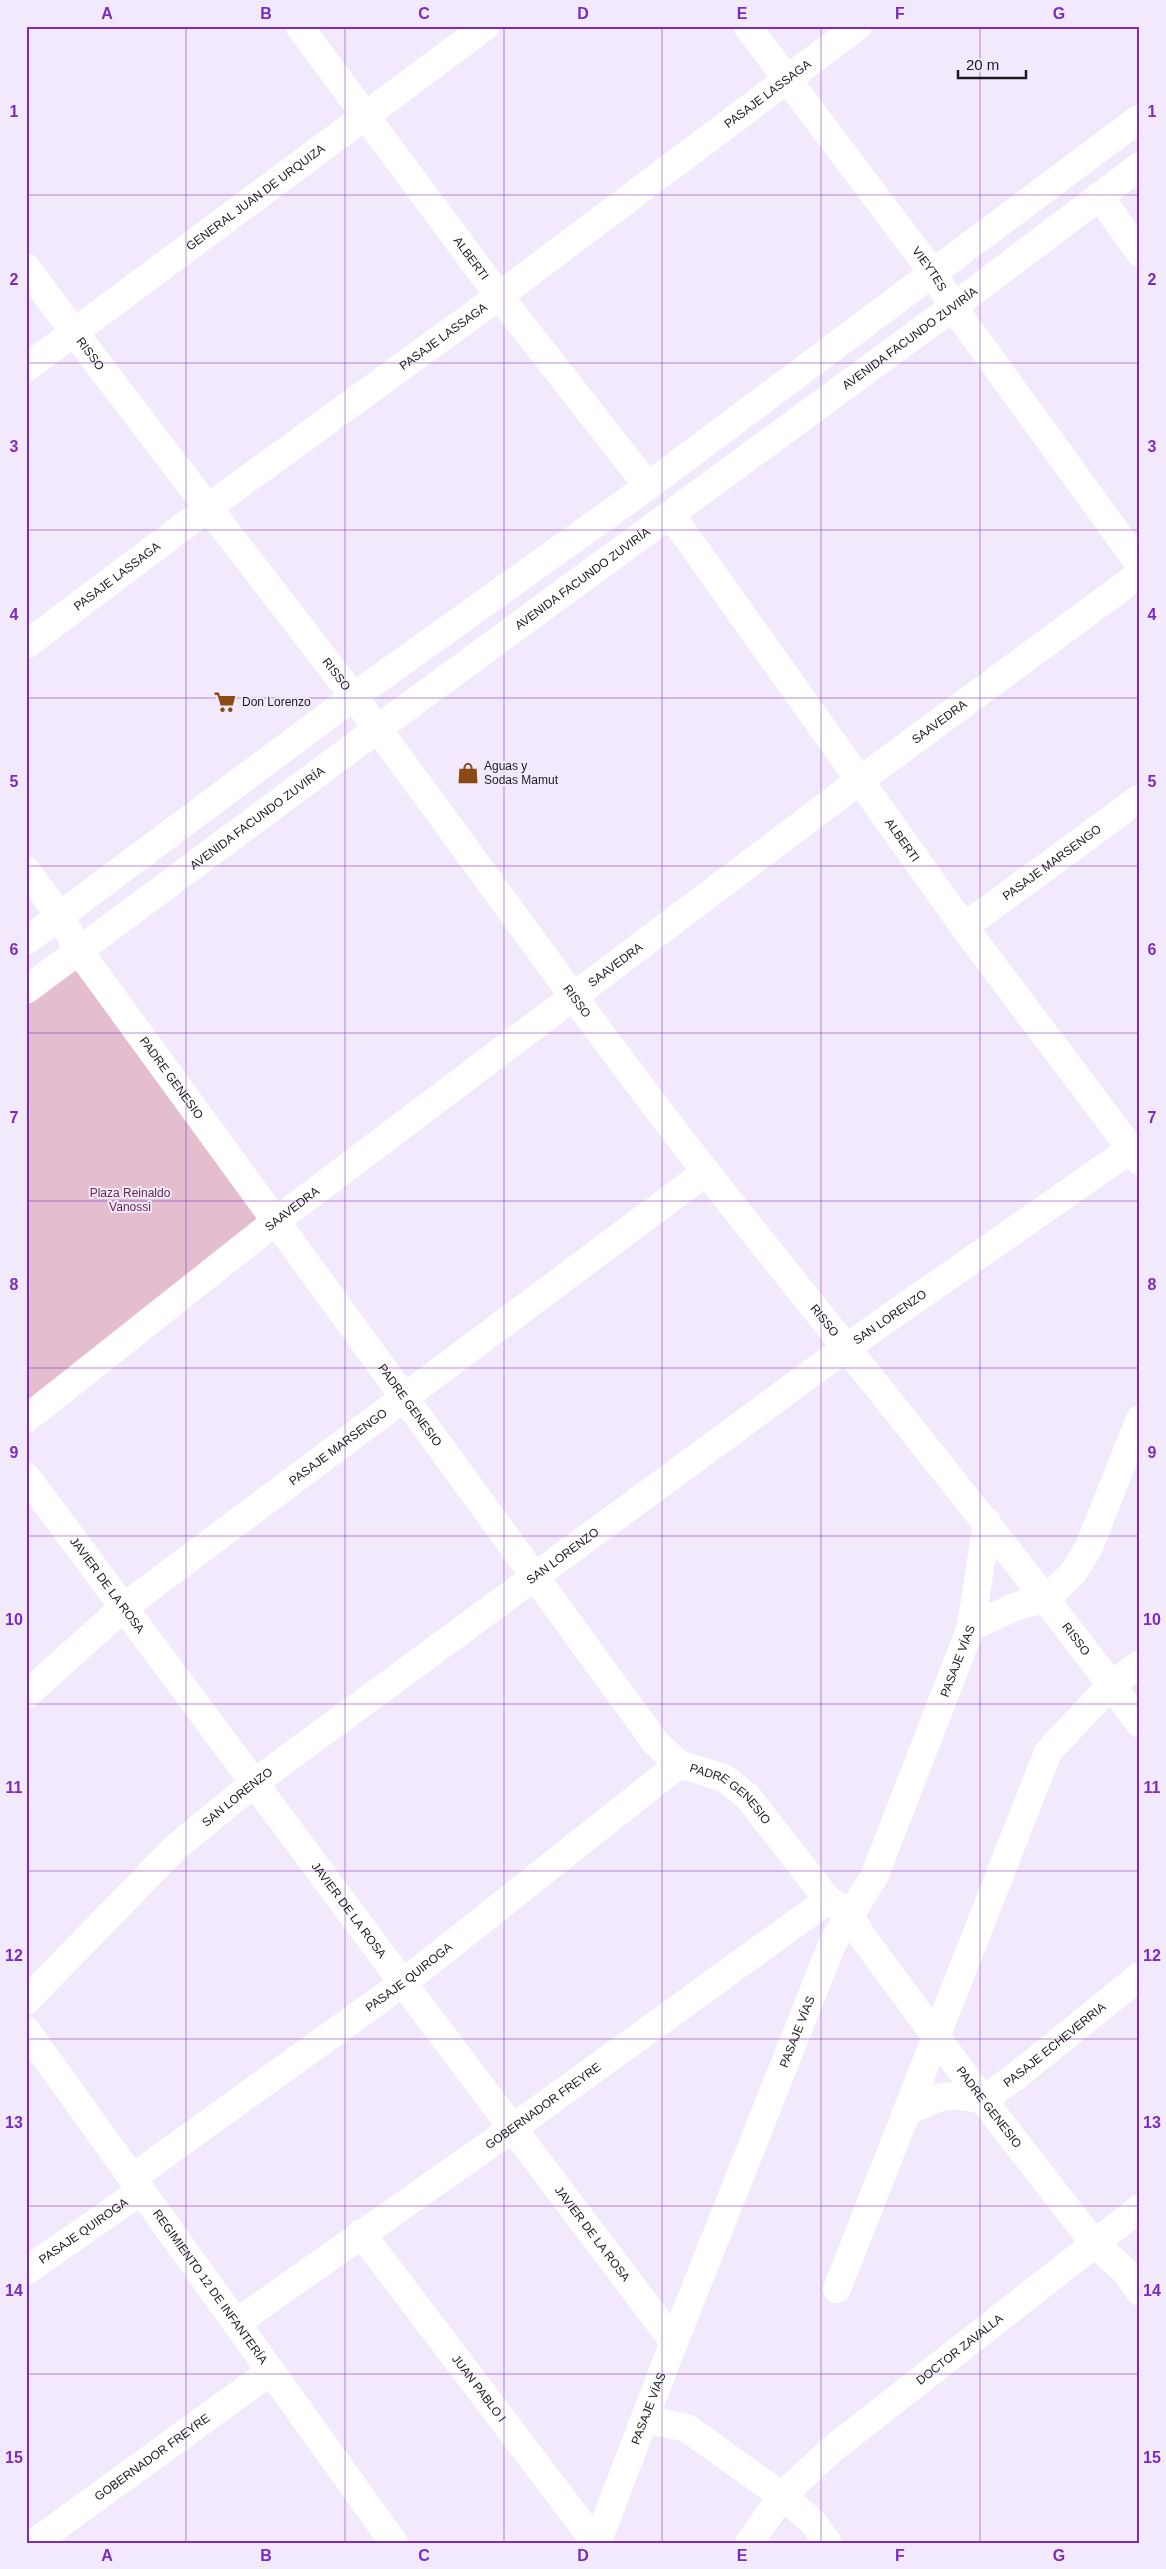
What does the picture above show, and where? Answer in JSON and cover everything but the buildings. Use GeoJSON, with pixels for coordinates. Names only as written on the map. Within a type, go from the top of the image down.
{"type":"FeatureCollection","features":[{"type":"Feature","properties":{"kind":"street","name":"ALBERTI"},"geometry":{"type":"LineString","coordinates":[[299,26],[500,296],[648,486]]}},
{"type":"Feature","properties":{"kind":"street","name":"GENERAL JUAN DE URQUIZA"},"geometry":{"type":"LineString","coordinates":[[26,368],[367,117],[486,26]]}},
{"type":"Feature","properties":{"kind":"street","name":"VIEYTES"},"geometry":{"type":"LineString","coordinates":[[747,26],[934,274],[953,307],[1140,565]]}},
{"type":"Feature","properties":{"kind":"street","name":"PASAJE LASSAGA"},"geometry":{"type":"LineString","coordinates":[[26,645],[210,507],[500,296],[858,26]]}},
{"type":"Feature","properties":{"kind":"street"},"geometry":{"type":"LineString","coordinates":[[26,941],[353,697],[648,486],[934,274],[1140,118]]}},
{"type":"Feature","properties":{"kind":"street","name":"AVENIDA FACUNDO ZUVIRÍA"},"geometry":{"type":"LineString","coordinates":[[26,990],[376,730],[953,307],[1140,166]]}},
{"type":"Feature","properties":{"kind":"street"},"geometry":{"type":"LineString","coordinates":[[1098,196],[1140,253]]}},
{"type":"Feature","properties":{"kind":"street","name":"RISSO"},"geometry":{"type":"LineString","coordinates":[[26,267],[353,697],[572,997],[706,1172],[987,1522],[1140,1724]]}},
{"type":"Feature","properties":{"kind":"street","name":"ALBERTI"},"geometry":{"type":"LineString","coordinates":[[671,514],[859,781],[964,926],[1135,1155]]}},
{"type":"Feature","properties":{"kind":"street","name":"SAAVEDRA"},"geometry":{"type":"LineString","coordinates":[[26,1419],[276,1221],[859,781],[1140,574]]}},
{"type":"Feature","properties":{"kind":"street","name":"PASAJE MARSENGO"},"geometry":{"type":"LineString","coordinates":[[964,926],[1140,798]]}},
{"type":"Feature","properties":{"kind":"street","name":"PADRE GENESIO"},"geometry":{"type":"LineString","coordinates":[[26,870],[60,916],[80,951],[656,1743],[679,1764],[724,1778],[748,1797],[861,1935],[983,2100],[1094,2243],[1125,2271],[1140,2292]]}},
{"type":"Feature","properties":{"kind":"street","name":"SAN LORENZO"},"geometry":{"type":"LineString","coordinates":[[26,2001],[176,1847],[254,1783],[847,1348],[1135,1155]]}},
{"type":"Feature","properties":{"kind":"street","name":"PASAJE MARSENGO"},"geometry":{"type":"LineString","coordinates":[[26,1695],[124,1607],[706,1172]]}},
{"type":"Feature","properties":{"kind":"street"},"geometry":{"type":"LineString","coordinates":[[971,1626],[1016,1606],[1046,1599],[1073,1573],[1088,1549],[1140,1420]]}},
{"type":"Feature","properties":{"kind":"street","name":"JAVIER DE LA ROSA"},"geometry":{"type":"LineString","coordinates":[[26,1476],[403,1983],[674,2342]]}},
{"type":"Feature","properties":{"kind":"street","name":"PASAJE VÍAS"},"geometry":{"type":"LineString","coordinates":[[597,2543],[674,2342],[833,1942],[839,1907],[874,1877],[971,1626],[987,1522]]}},
{"type":"Feature","properties":{"kind":"street"},"geometry":{"type":"LineString","coordinates":[[837,2289],[1048,1752],[1111,1685],[1140,1664]]}},
{"type":"Feature","properties":{"kind":"street","name":"PASAJE QUIROGA"},"geometry":{"type":"LineString","coordinates":[[26,2271],[136,2185],[403,1983],[679,1764]]}},
{"type":"Feature","properties":{"kind":"street","name":"GOBERNADOR FREYRE"},"geometry":{"type":"LineString","coordinates":[[236,2323],[361,2233],[513,2128],[839,1907]]}},
{"type":"Feature","properties":{"kind":"street","name":"PASAJE ECHEVERRIA"},"geometry":{"type":"LineString","coordinates":[[983,2100],[1015,2077],[1140,1976]]}},
{"type":"Feature","properties":{"kind":"street","name":"REGIMIENTO 12 DE INFANTERÍA"},"geometry":{"type":"LineString","coordinates":[[26,2030],[394,2543]]}},
{"type":"Feature","properties":{"kind":"street"},"geometry":{"type":"LineString","coordinates":[[907,2112],[936,2098],[953,2094],[983,2100]]}},
{"type":"Feature","properties":{"kind":"street","name":"DOCTOR ZAVALLA"},"geometry":{"type":"LineString","coordinates":[[782,2496],[830,2451],[1140,2208]]}},
{"type":"Feature","properties":{"kind":"street","name":"JUAN PABLO I"},"geometry":{"type":"LineString","coordinates":[[361,2233],[597,2543]]}},
{"type":"Feature","properties":{"kind":"street","name":"GOBERNADOR FREYRE"},"geometry":{"type":"LineString","coordinates":[[34,2543],[271,2371]]}},
{"type":"Feature","properties":{"kind":"street"},"geometry":{"type":"LineString","coordinates":[[644,2419],[687,2428],[782,2496],[812,2521],[828,2543]]}},
{"type":"Feature","properties":{"kind":"street"},"geometry":{"type":"LineString","coordinates":[[749,2543],[782,2496]]}},
{"type":"Feature","properties":{"kind":"green space","name":"Plaza Reinaldo Vanossi"},"geometry":{"type":"Polygon","coordinates":[[[79,955],[272,1220],[26,1413],[26,994],[79,955]]]}},
{"type":"Feature","properties":{"kind":"place","name":"Don Lorenzo"},"geometry":{"type":"Point","coordinates":[225,702]}},
{"type":"Feature","properties":{"kind":"place","name":"Aguas y Sodas Mamut"},"geometry":{"type":"Point","coordinates":[468,773]}}]}
